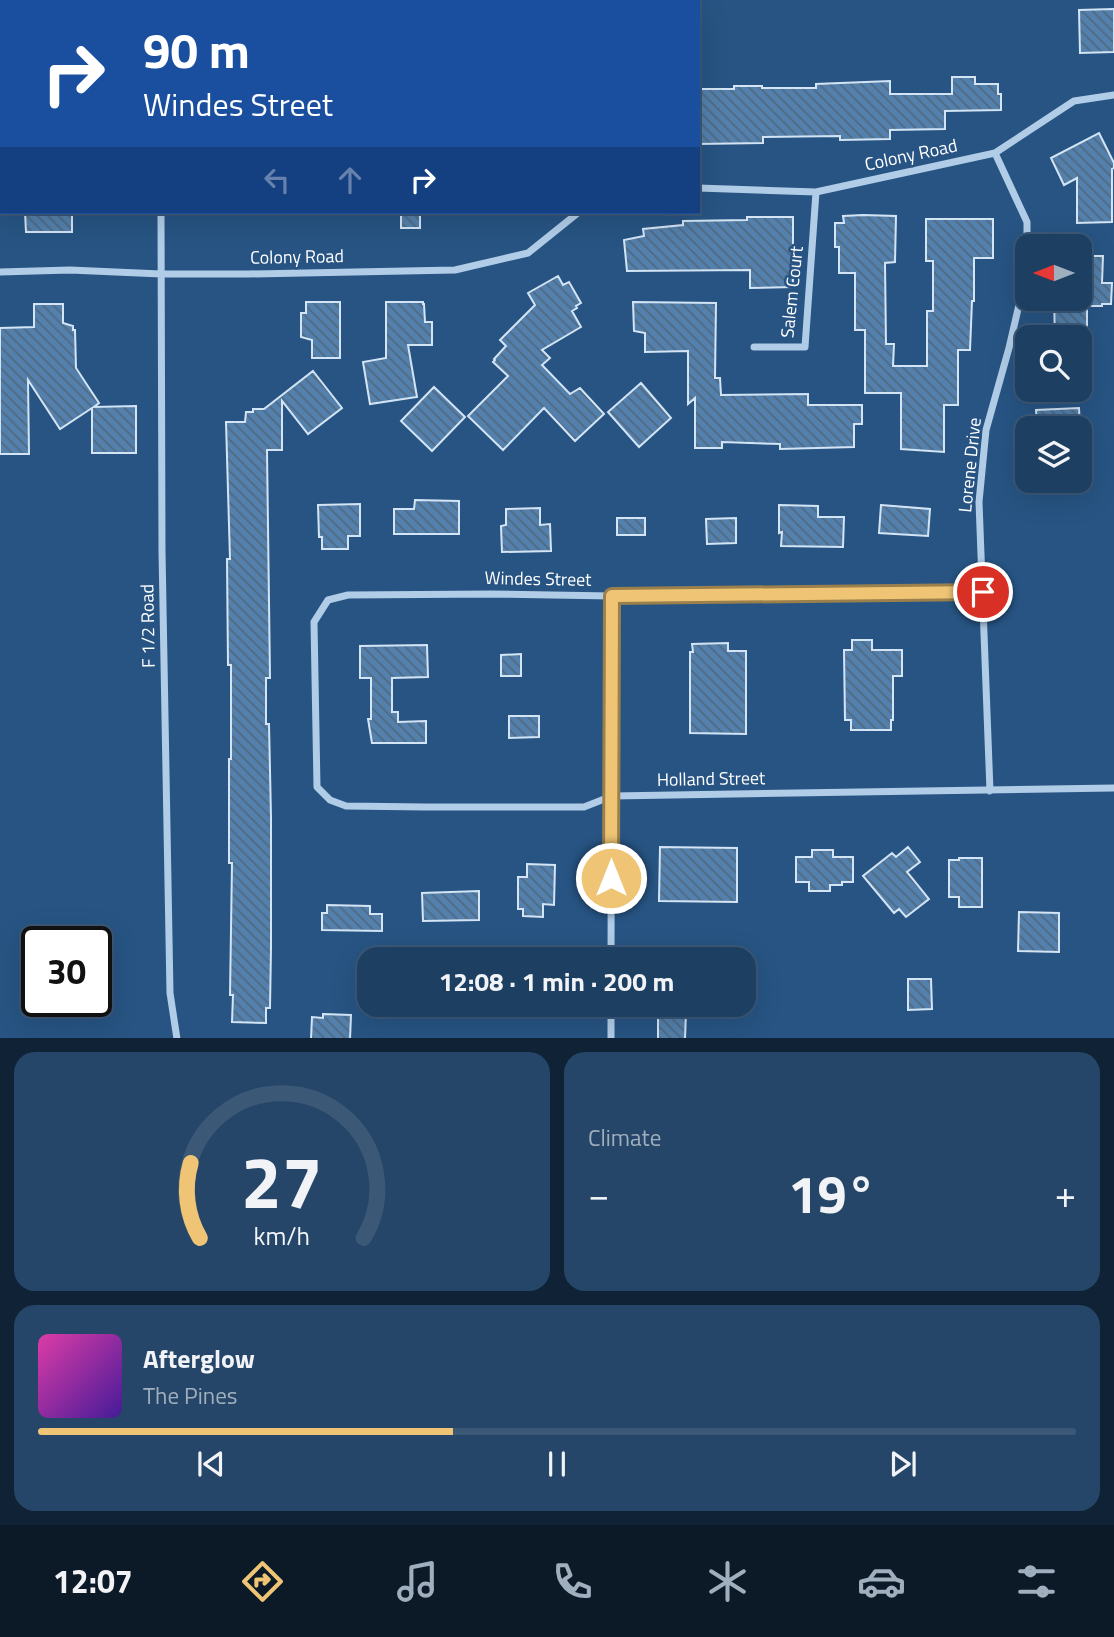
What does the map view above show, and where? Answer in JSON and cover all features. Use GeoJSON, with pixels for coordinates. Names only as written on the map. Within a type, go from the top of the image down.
{"type":"FeatureCollection","features":[{"type":"Feature","properties":{"kind":"street","name":"Colony Road"},"geometry":{"type":"LineString","coordinates":[[700,188],[816,192],[995,153],[1074,101],[1114,95]]}},
{"type":"Feature","properties":{"kind":"street","name":"Lorene Drive"},"geometry":{"type":"LineString","coordinates":[[990,791],[979,502],[986,430],[1027,270],[1027,222],[995,153]]}},
{"type":"Feature","properties":{"kind":"street","name":"Salem Court"},"geometry":{"type":"LineString","coordinates":[[754,347],[805,347],[816,192]]}},
{"type":"Feature","properties":{"kind":"street","name":"F 1/2 Road"},"geometry":{"type":"LineString","coordinates":[[161,214],[162,551],[170,993],[177,1038]]}},
{"type":"Feature","properties":{"kind":"street","name":"Colony Road"},"geometry":{"type":"LineString","coordinates":[[0,272],[70,270],[249,274],[455,270],[528,253],[577,214]]}},
{"type":"Feature","properties":{"kind":"street","name":"Windes Street"},"geometry":{"type":"LineString","coordinates":[[317,786],[314,622],[328,600],[348,595],[612,596],[983,592]]}},
{"type":"Feature","properties":{"kind":"street"},"geometry":{"type":"LineString","coordinates":[[611,947],[612,596]]}},
{"type":"Feature","properties":{"kind":"street","name":"Holland Street"},"geometry":{"type":"LineString","coordinates":[[317,786],[330,800],[346,806],[425,807],[584,807],[612,796],[1114,788]]}},
{"type":"Feature","properties":{"kind":"street"},"geometry":{"type":"LineString","coordinates":[[611,1017],[611,1038]]}},
{"type":"Feature","properties":{"kind":"building"},"geometry":{"type":"Polygon","coordinates":[[[1114,9],[1114,52],[1080,53],[1079,10],[1114,9]]]}},
{"type":"Feature","properties":{"kind":"building"},"geometry":{"type":"Polygon","coordinates":[[[952,77],[975,77],[975,84],[998,84],[1001,110],[945,111],[945,129],[890,130],[890,139],[840,140],[840,136],[763,137],[763,143],[700,144],[700,89],[734,89],[734,86],[816,88],[816,84],[890,81],[890,94],[952,94],[952,77]]]}},
{"type":"Feature","properties":{"kind":"building"},"geometry":{"type":"Polygon","coordinates":[[[1099,133],[1114,163],[1112,222],[1077,223],[1077,178],[1064,185],[1051,158],[1099,133]]]}},
{"type":"Feature","properties":{"kind":"building"},"geometry":{"type":"Polygon","coordinates":[[[25,214],[72,214],[72,232],[26,232],[25,214]]]}},
{"type":"Feature","properties":{"kind":"building"},"geometry":{"type":"Polygon","coordinates":[[[401,214],[420,214],[420,228],[401,228],[401,214]]]}},
{"type":"Feature","properties":{"kind":"building"},"geometry":{"type":"Polygon","coordinates":[[[843,216],[896,216],[895,262],[885,263],[886,344],[894,344],[893,366],[927,366],[927,311],[933,311],[933,261],[926,261],[926,219],[993,219],[993,258],[974,258],[970,350],[958,350],[958,405],[944,405],[944,452],[901,449],[901,393],[865,393],[865,330],[855,330],[855,273],[839,273],[839,247],[835,247],[835,223],[844,223],[843,216]]]}},
{"type":"Feature","properties":{"kind":"building"},"geometry":{"type":"Polygon","coordinates":[[[747,217],[793,217],[793,287],[750,288],[750,270],[627,271],[624,240],[644,236],[643,229],[683,225],[683,221],[747,220],[747,217]]]}},
{"type":"Feature","properties":{"kind":"building"},"geometry":{"type":"Polygon","coordinates":[[[1092,256],[1103,256],[1102,283],[1112,283],[1111,304],[1092,306],[1092,256]]]}},
{"type":"Feature","properties":{"kind":"building"},"geometry":{"type":"Polygon","coordinates":[[[558,276],[563,285],[569,282],[581,303],[572,311],[581,327],[542,350],[550,358],[542,365],[570,394],[580,388],[604,414],[575,441],[544,408],[503,450],[468,416],[508,376],[493,362],[506,346],[500,340],[535,305],[528,293],[558,276]]]}},
{"type":"Feature","properties":{"kind":"building"},"geometry":{"type":"Polygon","coordinates":[[[306,302],[340,302],[340,358],[312,358],[312,340],[301,337],[301,313],[306,313],[306,302]]]}},
{"type":"Feature","properties":{"kind":"building"},"geometry":{"type":"Polygon","coordinates":[[[386,302],[423,302],[425,322],[432,322],[432,345],[408,345],[417,397],[370,404],[363,362],[386,358],[386,302]]]}},
{"type":"Feature","properties":{"kind":"building"},"geometry":{"type":"Polygon","coordinates":[[[633,302],[716,303],[715,378],[720,378],[721,395],[808,394],[808,405],[862,405],[862,424],[854,424],[854,447],[780,449],[780,444],[722,442],[722,448],[695,448],[695,398],[688,404],[688,351],[645,352],[645,333],[634,331],[633,302]]]}},
{"type":"Feature","properties":{"kind":"building"},"geometry":{"type":"Polygon","coordinates":[[[34,304],[63,304],[63,323],[73,326],[75,330],[76,368],[99,403],[94,407],[136,406],[136,453],[92,453],[92,408],[60,429],[28,380],[29,454],[0,454],[0,328],[34,327],[34,304]]]}},
{"type":"Feature","properties":{"kind":"building"},"geometry":{"type":"Polygon","coordinates":[[[1054,312],[1087,312],[1087,325],[1055,325],[1054,312]]]}},
{"type":"Feature","properties":{"kind":"building"},"geometry":{"type":"Polygon","coordinates":[[[313,371],[342,408],[308,434],[282,401],[282,450],[267,450],[270,678],[266,678],[266,724],[269,724],[271,817],[270,1008],[266,1008],[266,1023],[232,1022],[232,863],[229,863],[231,665],[228,665],[227,559],[230,559],[226,422],[245,422],[246,412],[264,409],[313,371]]]}},
{"type":"Feature","properties":{"kind":"building"},"geometry":{"type":"Polygon","coordinates":[[[641,383],[671,418],[639,447],[608,412],[641,383]]]}},
{"type":"Feature","properties":{"kind":"building"},"geometry":{"type":"Polygon","coordinates":[[[434,387],[465,417],[432,451],[401,421],[434,387]]]}},
{"type":"Feature","properties":{"kind":"building"},"geometry":{"type":"Polygon","coordinates":[[[1079,408],[1079,416],[1036,416],[1036,410],[1079,408]]]}},
{"type":"Feature","properties":{"kind":"building"},"geometry":{"type":"Polygon","coordinates":[[[415,500],[459,501],[459,534],[394,534],[394,509],[414,509],[415,500]]]}},
{"type":"Feature","properties":{"kind":"building"},"geometry":{"type":"Polygon","coordinates":[[[360,504],[360,536],[348,536],[348,549],[322,549],[318,505],[360,504]]]}},
{"type":"Feature","properties":{"kind":"building"},"geometry":{"type":"Polygon","coordinates":[[[779,505],[818,506],[818,517],[844,517],[843,547],[781,546],[779,505]]]}},
{"type":"Feature","properties":{"kind":"building"},"geometry":{"type":"Polygon","coordinates":[[[881,505],[930,509],[928,536],[879,533],[881,505]]]}},
{"type":"Feature","properties":{"kind":"building"},"geometry":{"type":"Polygon","coordinates":[[[540,508],[540,525],[550,524],[551,551],[502,552],[501,526],[506,525],[506,509],[540,508]]]}},
{"type":"Feature","properties":{"kind":"building"},"geometry":{"type":"Polygon","coordinates":[[[617,518],[645,518],[645,535],[617,535],[617,518]]]}},
{"type":"Feature","properties":{"kind":"building"},"geometry":{"type":"Polygon","coordinates":[[[736,518],[736,543],[707,544],[706,519],[736,518]]]}},
{"type":"Feature","properties":{"kind":"building"},"geometry":{"type":"Polygon","coordinates":[[[852,640],[872,640],[872,650],[902,650],[902,676],[893,676],[891,730],[851,730],[851,720],[845,720],[844,650],[852,650],[852,640]]]}},
{"type":"Feature","properties":{"kind":"building"},"geometry":{"type":"Polygon","coordinates":[[[728,643],[728,651],[746,651],[746,734],[690,733],[692,644],[728,643]]]}},
{"type":"Feature","properties":{"kind":"building"},"geometry":{"type":"Polygon","coordinates":[[[427,645],[428,677],[392,678],[392,712],[398,712],[398,722],[426,721],[426,743],[372,743],[368,719],[371,719],[371,678],[360,678],[360,646],[427,645]]]}},
{"type":"Feature","properties":{"kind":"building"},"geometry":{"type":"Polygon","coordinates":[[[521,654],[521,676],[501,676],[501,655],[521,654]]]}},
{"type":"Feature","properties":{"kind":"building"},"geometry":{"type":"Polygon","coordinates":[[[509,716],[539,716],[539,737],[509,738],[509,716]]]}},
{"type":"Feature","properties":{"kind":"building"},"geometry":{"type":"Polygon","coordinates":[[[660,847],[737,848],[737,902],[659,901],[660,847]]]}},
{"type":"Feature","properties":{"kind":"building"},"geometry":{"type":"Polygon","coordinates":[[[908,847],[920,862],[907,872],[929,899],[906,917],[899,909],[894,913],[863,876],[892,853],[896,857],[908,847]]]}},
{"type":"Feature","properties":{"kind":"building"},"geometry":{"type":"Polygon","coordinates":[[[812,850],[833,850],[833,857],[853,857],[853,882],[830,885],[830,891],[809,891],[809,882],[796,882],[796,857],[812,857],[812,850]]]}},
{"type":"Feature","properties":{"kind":"building"},"geometry":{"type":"Polygon","coordinates":[[[982,858],[982,907],[959,907],[959,897],[949,897],[949,860],[982,858]]]}},
{"type":"Feature","properties":{"kind":"building"},"geometry":{"type":"Polygon","coordinates":[[[527,864],[555,865],[554,905],[543,904],[543,917],[523,916],[523,909],[518,909],[518,877],[527,877],[527,864]]]}},
{"type":"Feature","properties":{"kind":"building"},"geometry":{"type":"Polygon","coordinates":[[[479,891],[479,920],[423,921],[422,893],[479,891]]]}},
{"type":"Feature","properties":{"kind":"building"},"geometry":{"type":"Polygon","coordinates":[[[327,905],[370,906],[370,914],[382,914],[382,931],[322,930],[322,913],[327,913],[327,905]]]}},
{"type":"Feature","properties":{"kind":"building"},"geometry":{"type":"Polygon","coordinates":[[[1019,912],[1059,913],[1059,952],[1018,951],[1019,912]]]}},
{"type":"Feature","properties":{"kind":"building"},"geometry":{"type":"Polygon","coordinates":[[[908,979],[931,979],[932,1009],[908,1010],[908,979]]]}},
{"type":"Feature","properties":{"kind":"building"},"geometry":{"type":"Polygon","coordinates":[[[323,1014],[351,1015],[350,1038],[311,1038],[312,1017],[323,1018],[323,1014]]]}},
{"type":"Feature","properties":{"kind":"building"},"geometry":{"type":"Polygon","coordinates":[[[658,1017],[686,1017],[685,1038],[658,1038],[658,1017]]]}},
{"type":"Feature","properties":{"kind":"route"},"geometry":{"type":"LineString","coordinates":[[611,878],[612,596],[983,592]]}}]}
